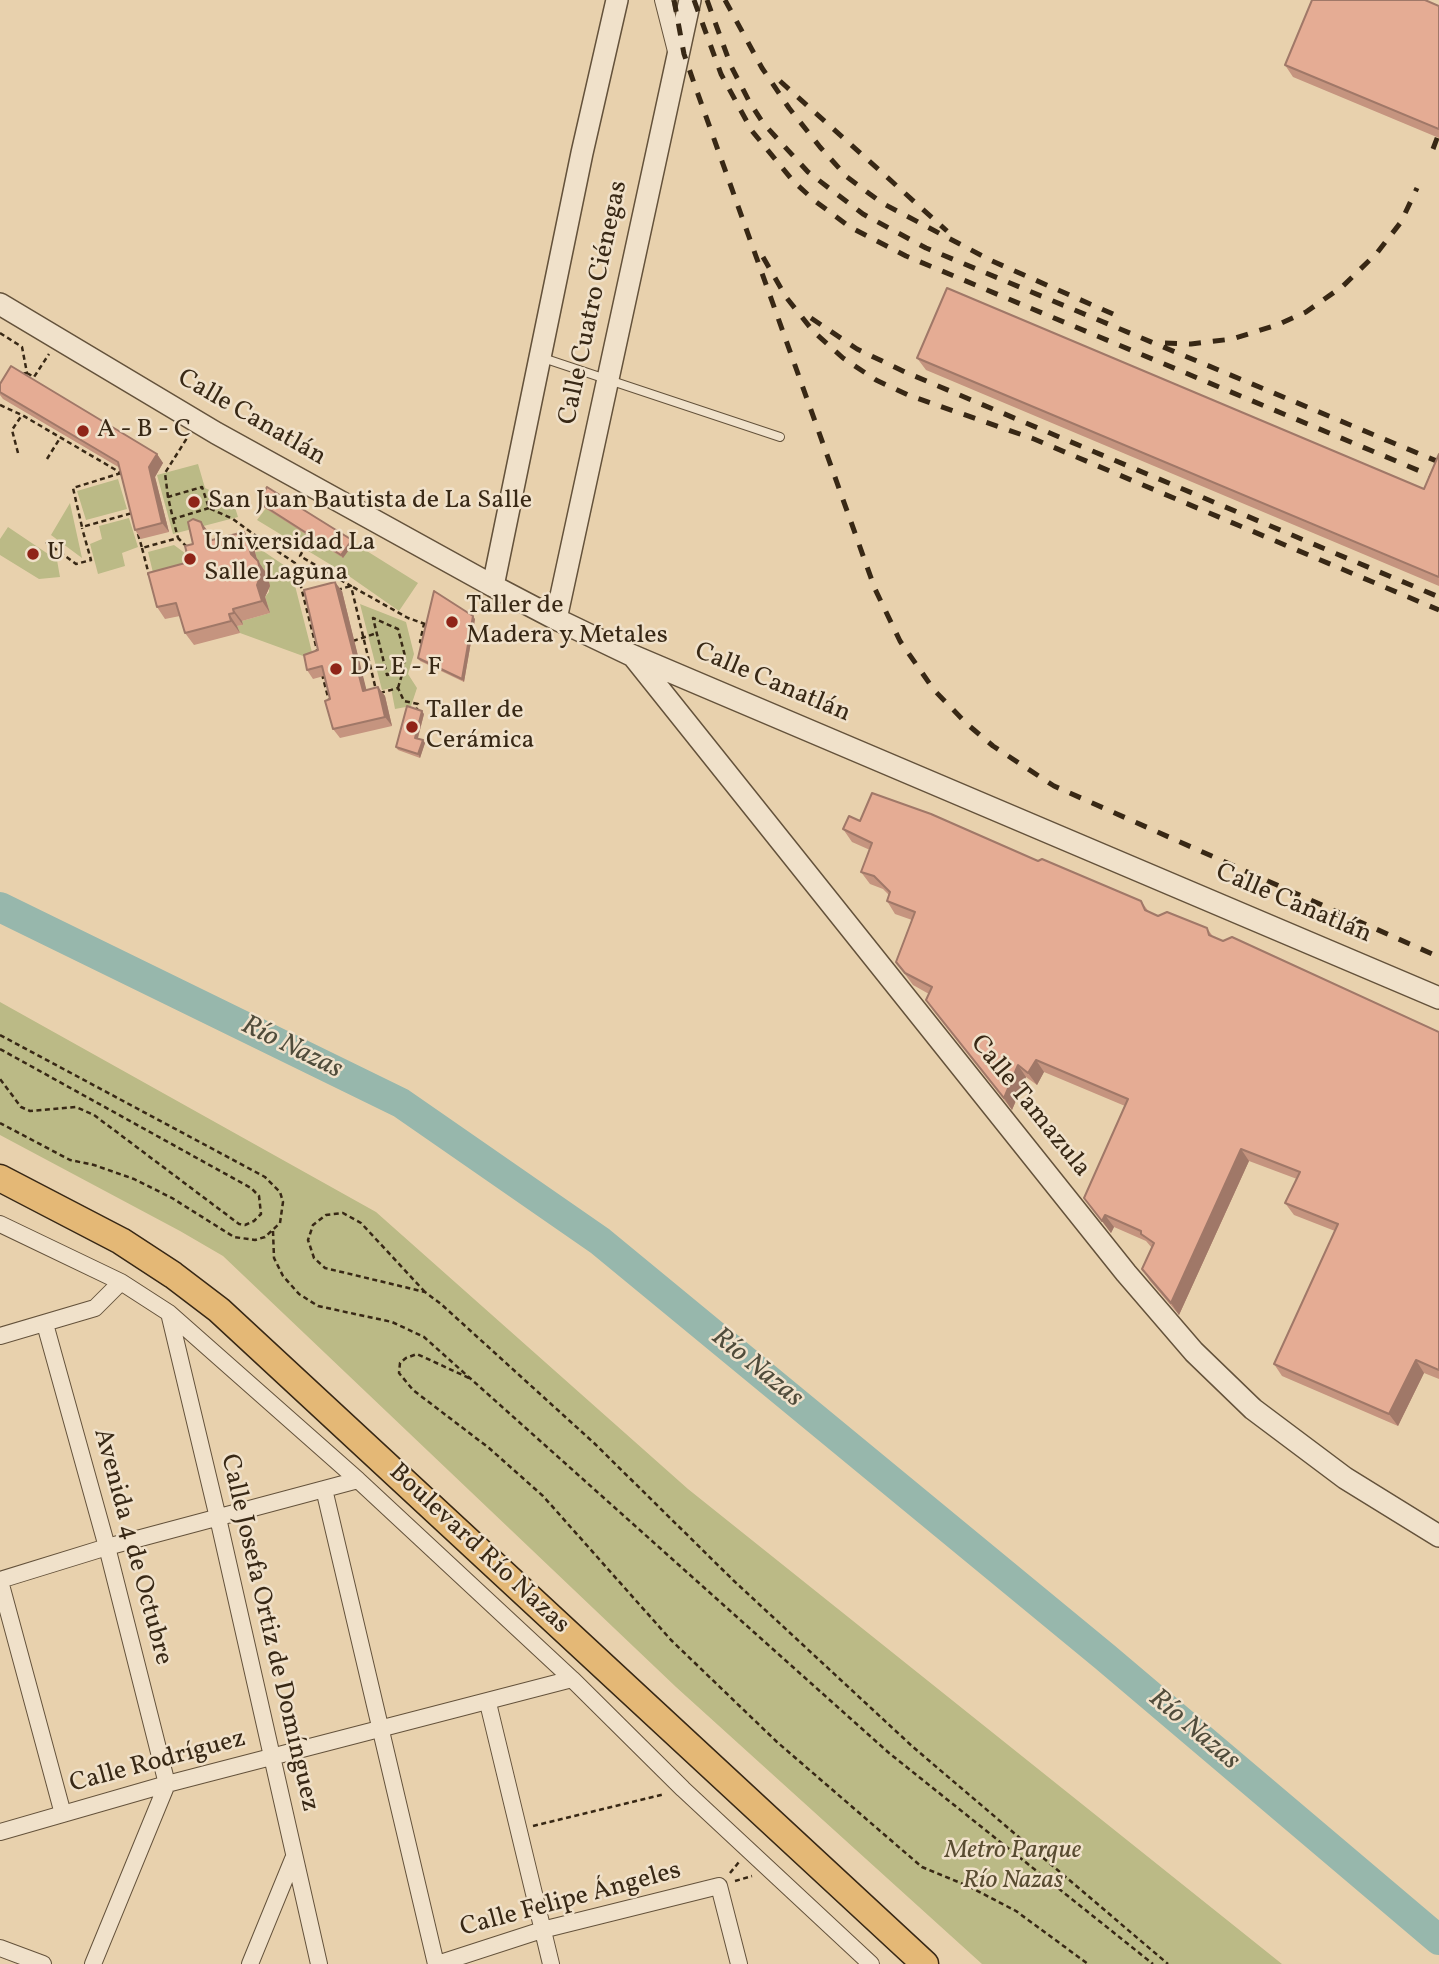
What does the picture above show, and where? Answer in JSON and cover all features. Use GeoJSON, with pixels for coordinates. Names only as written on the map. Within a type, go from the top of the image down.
{"type":"FeatureCollection","features":[{"type":"Feature","properties":{"kind":"main road","name":"Boulevard Río Nazas"},"geometry":{"type":"LineString","coordinates":[[0,1178],[121,1241],[173,1275],[219,1310],[925,1964]]}},
{"type":"Feature","properties":{"kind":"street","name":"Calle Cuatro Ciénegas"},"geometry":{"type":"LineString","coordinates":[[493,586],[617,0]]}},
{"type":"Feature","properties":{"kind":"street"},"geometry":{"type":"LineString","coordinates":[[663,0],[677,57]]}},
{"type":"Feature","properties":{"kind":"street","name":"Calle Cuatro Ciénegas"},"geometry":{"type":"LineString","coordinates":[[556,619],[690,0]]}},
{"type":"Feature","properties":{"kind":"street","name":"Calle Canatlán"},"geometry":{"type":"LineString","coordinates":[[0,304],[216,433],[556,619],[631,655],[1439,998]]}},
{"type":"Feature","properties":{"kind":"street","name":"Calle Tamazula"},"geometry":{"type":"LineString","coordinates":[[631,655],[1126,1273],[1194,1352],[1263,1416],[1345,1478],[1439,1536]]}},
{"type":"Feature","properties":{"kind":"street","name":"Boulevard Río Nazas"},"geometry":{"type":"LineString","coordinates":[[0,1224],[121,1282],[169,1313],[358,1480],[572,1679],[683,1789],[870,1964]]}},
{"type":"Feature","properties":{"kind":"street"},"geometry":{"type":"LineString","coordinates":[[0,1336],[95,1308],[121,1282]]}},
{"type":"Feature","properties":{"kind":"street","name":"Calle Josefa Ortiz de Domínguez"},"geometry":{"type":"LineString","coordinates":[[169,1313],[318,1964]]}},
{"type":"Feature","properties":{"kind":"street","name":"Avenida 4 de Octubre"},"geometry":{"type":"LineString","coordinates":[[45,1324],[107,1548],[167,1784]]}},
{"type":"Feature","properties":{"kind":"street"},"geometry":{"type":"LineString","coordinates":[[63,1814],[0,1581],[107,1548],[358,1480]]}},
{"type":"Feature","properties":{"kind":"street"},"geometry":{"type":"LineString","coordinates":[[324,1489],[437,1964]]}},
{"type":"Feature","properties":{"kind":"street","name":"Calle Rodríguez"},"geometry":{"type":"LineString","coordinates":[[0,1832],[167,1784],[488,1703],[572,1679]]}},
{"type":"Feature","properties":{"kind":"street"},"geometry":{"type":"LineString","coordinates":[[488,1703],[551,1964]]}},
{"type":"Feature","properties":{"kind":"street"},"geometry":{"type":"LineString","coordinates":[[93,1964],[167,1784]]}},
{"type":"Feature","properties":{"kind":"street"},"geometry":{"type":"LineString","coordinates":[[250,1964],[293,1859]]}},
{"type":"Feature","properties":{"kind":"street"},"geometry":{"type":"LineString","coordinates":[[719,1886],[740,1964]]}},
{"type":"Feature","properties":{"kind":"street","name":"Calle Felipe Ángeles"},"geometry":{"type":"LineString","coordinates":[[437,1964],[542,1930],[719,1886]]}},
{"type":"Feature","properties":{"kind":"street"},"geometry":{"type":"LineString","coordinates":[[0,1948],[43,1964]]}},
{"type":"Feature","properties":{"kind":"lane"},"geometry":{"type":"LineString","coordinates":[[540,357],[780,437]]}},
{"type":"Feature","properties":{"kind":"path"},"geometry":{"type":"LineString","coordinates":[[0,333],[22,347],[27,373]]}},
{"type":"Feature","properties":{"kind":"path"},"geometry":{"type":"LineString","coordinates":[[17,375],[27,373],[34,377],[50,352]]}},
{"type":"Feature","properties":{"kind":"path"},"geometry":{"type":"LineString","coordinates":[[0,399],[1,405],[121,473],[125,487]]}},
{"type":"Feature","properties":{"kind":"path"},"geometry":{"type":"LineString","coordinates":[[18,453],[12,430],[22,415]]}},
{"type":"Feature","properties":{"kind":"path"},"geometry":{"type":"LineString","coordinates":[[47,459],[60,438]]}},
{"type":"Feature","properties":{"kind":"path"},"geometry":{"type":"LineString","coordinates":[[187,438],[165,473],[178,538],[193,553]]}},
{"type":"Feature","properties":{"kind":"path"},"geometry":{"type":"LineString","coordinates":[[46,542],[76,564],[91,560],[73,488],[121,473]]}},
{"type":"Feature","properties":{"kind":"path"},"geometry":{"type":"LineString","coordinates":[[168,497],[202,487],[209,508]]}},
{"type":"Feature","properties":{"kind":"path"},"geometry":{"type":"LineString","coordinates":[[173,519],[209,508],[233,519],[295,563],[319,651],[319,660]]}},
{"type":"Feature","properties":{"kind":"path"},"geometry":{"type":"LineString","coordinates":[[82,527],[132,513]]}},
{"type":"Feature","properties":{"kind":"path"},"geometry":{"type":"LineString","coordinates":[[136,525],[149,574]]}},
{"type":"Feature","properties":{"kind":"path"},"geometry":{"type":"LineString","coordinates":[[244,540],[256,536]]}},
{"type":"Feature","properties":{"kind":"path"},"geometry":{"type":"LineString","coordinates":[[295,563],[310,537]]}},
{"type":"Feature","properties":{"kind":"path"},"geometry":{"type":"LineString","coordinates":[[142,548],[178,538]]}},
{"type":"Feature","properties":{"kind":"path"},"geometry":{"type":"LineString","coordinates":[[254,549],[268,545]]}},
{"type":"Feature","properties":{"kind":"path"},"geometry":{"type":"LineString","coordinates":[[300,556],[408,618],[426,624],[420,642],[424,643]]}},
{"type":"Feature","properties":{"kind":"path"},"geometry":{"type":"LineString","coordinates":[[327,592],[351,586]]}},
{"type":"Feature","properties":{"kind":"path"},"geometry":{"type":"LineString","coordinates":[[351,586],[377,694],[398,688]]}},
{"type":"Feature","properties":{"kind":"path"},"geometry":{"type":"LineString","coordinates":[[303,598],[315,595]]}},
{"type":"Feature","properties":{"kind":"path"},"geometry":{"type":"LineString","coordinates":[[403,671],[387,675],[373,618],[398,629],[405,656],[403,671],[398,688],[404,701],[418,704],[416,712]]}},
{"type":"Feature","properties":{"kind":"path"},"geometry":{"type":"LineString","coordinates":[[344,644],[377,633]]}},
{"type":"Feature","properties":{"kind":"path"},"geometry":{"type":"LineString","coordinates":[[321,669],[332,710]]}},
{"type":"Feature","properties":{"kind":"path"},"geometry":{"type":"LineString","coordinates":[[0,1035],[274,1183],[280,1192],[283,1213],[280,1223],[273,1231],[255,1240],[234,1237],[172,1198],[134,1179],[71,1160],[0,1124]]}},
{"type":"Feature","properties":{"kind":"path"},"geometry":{"type":"LineString","coordinates":[[0,1049],[251,1188],[258,1196],[261,1214],[254,1221],[239,1224],[94,1115],[76,1107],[30,1111],[21,1107],[0,1079]]}},
{"type":"Feature","properties":{"kind":"path"},"geometry":{"type":"LineString","coordinates":[[425,1292],[325,1268],[314,1258],[308,1240],[313,1225],[326,1214],[344,1213],[361,1223],[425,1292],[594,1443],[733,1580],[913,1747],[1168,1964]]}},
{"type":"Feature","properties":{"kind":"path"},"geometry":{"type":"LineString","coordinates":[[273,1231],[274,1258],[299,1294],[318,1306],[392,1322],[424,1337],[889,1753],[1153,1964]]}},
{"type":"Feature","properties":{"kind":"path"},"geometry":{"type":"LineString","coordinates":[[472,1380],[417,1354],[400,1363],[399,1373],[413,1390],[489,1448],[543,1496],[671,1640],[777,1742],[922,1867],[968,1886],[1016,1911],[1088,1964]]}},
{"type":"Feature","properties":{"kind":"path"},"geometry":{"type":"LineString","coordinates":[[519,1829],[683,1789]]}},
{"type":"Feature","properties":{"kind":"path"},"geometry":{"type":"LineString","coordinates":[[719,1886],[749,1851]]}},
{"type":"Feature","properties":{"kind":"path"},"geometry":{"type":"LineString","coordinates":[[719,1886],[770,1871]]}},
{"type":"Feature","properties":{"kind":"green space"},"geometry":{"type":"Polygon","coordinates":[[[198,464],[205,488],[233,501],[238,517],[173,534],[157,475],[198,464]]]}},
{"type":"Feature","properties":{"kind":"green space"},"geometry":{"type":"Polygon","coordinates":[[[118,479],[127,509],[86,520],[77,491],[118,479]]]}},
{"type":"Feature","properties":{"kind":"green space"},"geometry":{"type":"Polygon","coordinates":[[[70,503],[82,558],[51,535],[70,503]]]}},
{"type":"Feature","properties":{"kind":"green space"},"geometry":{"type":"Polygon","coordinates":[[[266,508],[343,557],[354,543],[418,583],[399,611],[346,574],[257,520],[266,508]]]}},
{"type":"Feature","properties":{"kind":"green space"},"geometry":{"type":"Polygon","coordinates":[[[129,518],[138,547],[122,553],[125,566],[98,574],[90,544],[102,539],[99,526],[129,518]]]}},
{"type":"Feature","properties":{"kind":"green space"},"geometry":{"type":"Polygon","coordinates":[[[8,527],[57,560],[60,577],[39,579],[0,555],[0,539],[8,527]]]}},
{"type":"Feature","properties":{"kind":"green space"},"geometry":{"type":"Polygon","coordinates":[[[174,545],[193,559],[198,574],[156,585],[148,552],[174,545]]]}},
{"type":"Feature","properties":{"kind":"green space"},"geometry":{"type":"Polygon","coordinates":[[[263,551],[291,570],[314,660],[240,633],[237,626],[243,625],[242,621],[270,613],[265,597],[269,592],[269,580],[259,566],[255,552],[263,551]]]}},
{"type":"Feature","properties":{"kind":"green space"},"geometry":{"type":"Polygon","coordinates":[[[360,604],[406,622],[414,654],[408,674],[417,688],[411,706],[395,709],[391,688],[382,690],[360,604]]]}},
{"type":"Feature","properties":{"kind":"green space","name":"Metro Parque Río Nazas"},"geometry":{"type":"Polygon","coordinates":[[[0,1002],[376,1212],[688,1489],[1282,1964],[982,1964],[676,1687],[223,1256],[0,1135],[0,1002]]]}},
{"type":"Feature","properties":{"kind":"building"},"geometry":{"type":"Polygon","coordinates":[[[1312,0],[1425,0],[1439,6],[1439,129],[1285,65],[1312,0]]]}},
{"type":"Feature","properties":{"kind":"building"},"geometry":{"type":"Polygon","coordinates":[[[947,288],[1424,489],[1439,454],[1439,577],[917,358],[947,288]]]}},
{"type":"Feature","properties":{"kind":"building","name":"A - B - C"},"geometry":{"type":"Polygon","coordinates":[[[11,366],[157,454],[149,467],[162,523],[135,530],[118,462],[0,392],[0,384],[11,366]]]}},
{"type":"Feature","properties":{"kind":"building"},"geometry":{"type":"Polygon","coordinates":[[[267,487],[352,540],[341,555],[258,502],[267,487]]]}},
{"type":"Feature","properties":{"kind":"building"},"geometry":{"type":"Polygon","coordinates":[[[193,519],[201,522],[208,541],[244,532],[251,554],[258,561],[261,574],[257,585],[262,601],[233,609],[234,613],[229,614],[231,621],[185,633],[176,603],[157,607],[148,573],[189,562],[185,546],[193,544],[188,522],[193,519]]]}},
{"type":"Feature","properties":{"kind":"building","name":"D - E - F"},"geometry":{"type":"Polygon","coordinates":[[[335,582],[363,691],[378,687],[385,717],[333,729],[325,701],[330,699],[322,666],[307,670],[304,655],[318,650],[304,590],[335,582]]]}},
{"type":"Feature","properties":{"kind":"building"},"geometry":{"type":"Polygon","coordinates":[[[434,591],[473,616],[462,679],[418,658],[434,591]]]}},
{"type":"Feature","properties":{"kind":"building","name":"Taller de Cerámica"},"geometry":{"type":"Polygon","coordinates":[[[407,706],[422,711],[415,738],[423,740],[418,754],[396,747],[407,706]]]}},
{"type":"Feature","properties":{"kind":"building"},"geometry":{"type":"Polygon","coordinates":[[[872,793],[931,814],[1038,861],[1042,859],[1141,901],[1145,910],[1158,916],[1167,912],[1207,928],[1209,935],[1223,941],[1232,937],[1439,1032],[1439,1370],[1416,1360],[1389,1414],[1274,1364],[1338,1224],[1285,1203],[1300,1172],[1241,1149],[1171,1303],[1142,1269],[1154,1243],[1141,1234],[1141,1231],[1105,1215],[1102,1221],[1084,1198],[1128,1099],[1036,1060],[1028,1073],[1018,1065],[1004,1098],[926,1000],[932,987],[905,973],[896,962],[915,912],[887,901],[890,892],[874,876],[861,872],[872,843],[843,829],[849,816],[860,821],[872,793]]]}},
{"type":"Feature","properties":{"kind":"waterway","name":"Río Nazas"},"geometry":{"type":"LineString","coordinates":[[0,907],[401,1103],[600,1241],[1105,1657],[1439,1940]]}},
{"type":"Feature","properties":{"kind":"railway"},"geometry":{"type":"LineString","coordinates":[[674,0],[684,54],[875,589],[900,641],[934,690],[993,746],[1054,786],[1439,957]]}},
{"type":"Feature","properties":{"kind":"railway"},"geometry":{"type":"LineString","coordinates":[[694,0],[721,74],[752,131],[794,182],[850,227],[906,256],[1439,479]]}},
{"type":"Feature","properties":{"kind":"railway"},"geometry":{"type":"LineString","coordinates":[[707,0],[731,66],[763,123],[808,172],[863,214],[926,248],[1439,462]]}},
{"type":"Feature","properties":{"kind":"railway"},"geometry":{"type":"LineString","coordinates":[[725,0],[762,68],[789,108],[847,177],[882,203],[992,261],[1122,318]]}},
{"type":"Feature","properties":{"kind":"railway"},"geometry":{"type":"LineString","coordinates":[[780,81],[947,231]]}},
{"type":"Feature","properties":{"kind":"railway"},"geometry":{"type":"LineString","coordinates":[[1433,149],[1439,133]]}},
{"type":"Feature","properties":{"kind":"railway"},"geometry":{"type":"LineString","coordinates":[[1165,343],[1191,344],[1232,339],[1277,325],[1306,312],[1343,286],[1377,253],[1401,222],[1417,188]]}},
{"type":"Feature","properties":{"kind":"railway"},"geometry":{"type":"LineString","coordinates":[[763,257],[786,297],[813,331],[843,358],[876,380],[908,395],[1034,439],[1439,610]]}},
{"type":"Feature","properties":{"kind":"railway"},"geometry":{"type":"LineString","coordinates":[[811,318],[857,349],[905,372],[1439,597]]}},
{"type":"Feature","properties":{"kind":"place","name":"A - B - C"},"geometry":{"type":"Point","coordinates":[83,431]}},
{"type":"Feature","properties":{"kind":"place","name":"San Juan Bautista de La Salle"},"geometry":{"type":"Point","coordinates":[194,502]}},
{"type":"Feature","properties":{"kind":"place","name":"U"},"geometry":{"type":"Point","coordinates":[33,554]}},
{"type":"Feature","properties":{"kind":"place","name":"Universidad La Salle Laguna"},"geometry":{"type":"Point","coordinates":[190,559]}},
{"type":"Feature","properties":{"kind":"place","name":"Taller de Madera y Metales"},"geometry":{"type":"Point","coordinates":[452,622]}},
{"type":"Feature","properties":{"kind":"place","name":"D - E - F"},"geometry":{"type":"Point","coordinates":[336,669]}},
{"type":"Feature","properties":{"kind":"place","name":"Taller de Cerámica"},"geometry":{"type":"Point","coordinates":[412,727]}}]}
